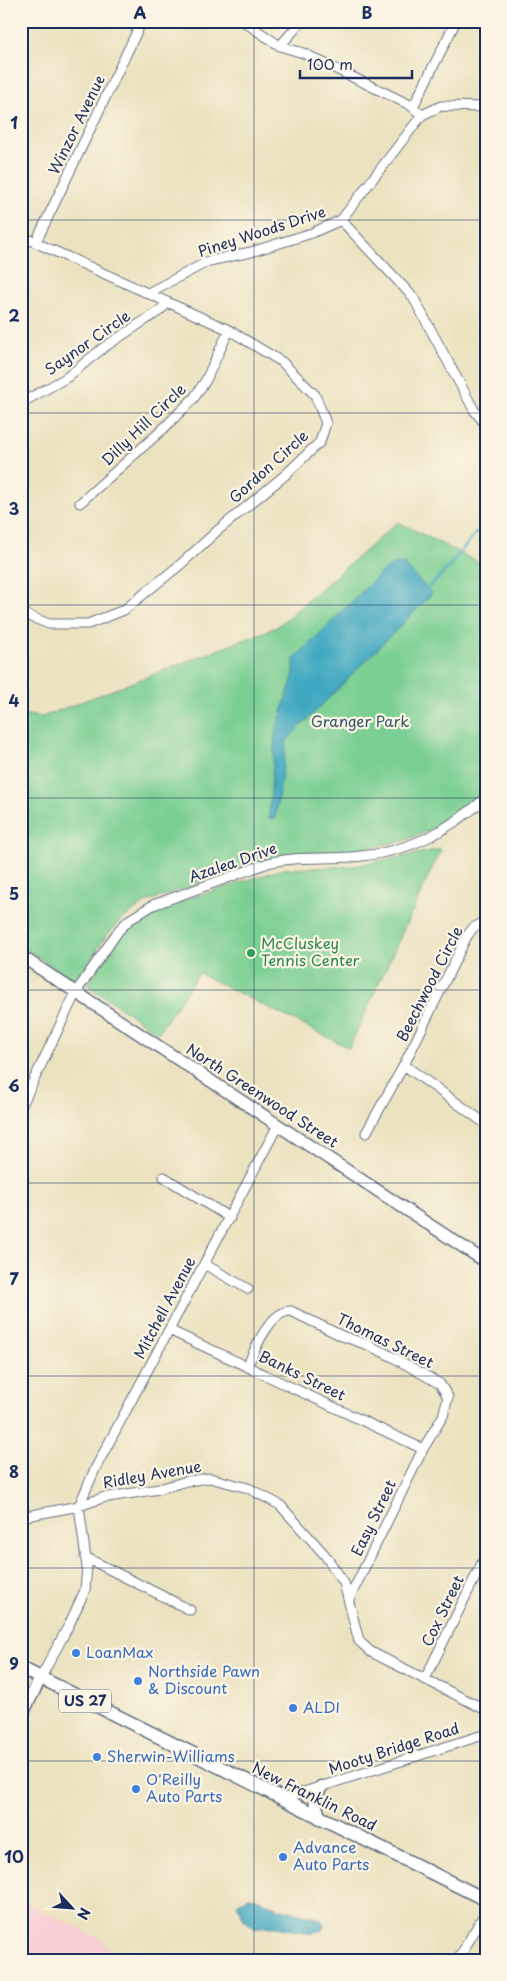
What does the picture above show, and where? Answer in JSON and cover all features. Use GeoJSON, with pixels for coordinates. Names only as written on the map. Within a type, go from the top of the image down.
{"type":"FeatureCollection","features":[{"type":"Feature","properties":{"kind":"highway","name":"New Franklin Road"},"geometry":{"type":"LineString","coordinates":[[21,1668],[486,1900]]}},
{"type":"Feature","properties":{"kind":"highway"},"geometry":{"type":"LineString","coordinates":[[320,1818],[316,1808],[315,1796],[321,1787]]}},
{"type":"Feature","properties":{"kind":"main road","name":"North Greenwood Street"},"geometry":{"type":"LineString","coordinates":[[21,956],[486,1262]]}},
{"type":"Feature","properties":{"kind":"main road"},"geometry":{"type":"LineString","coordinates":[[21,1717],[40,1679]]}},
{"type":"Feature","properties":{"kind":"street","name":"Winzor Avenue"},"geometry":{"type":"LineString","coordinates":[[36,242],[142,21]]}},
{"type":"Feature","properties":{"kind":"street"},"geometry":{"type":"LineString","coordinates":[[243,21],[280,46],[303,53],[413,107],[422,115],[441,106],[486,107]]}},
{"type":"Feature","properties":{"kind":"street"},"geometry":{"type":"LineString","coordinates":[[280,46],[302,21]]}},
{"type":"Feature","properties":{"kind":"street"},"geometry":{"type":"LineString","coordinates":[[413,107],[456,21]]}},
{"type":"Feature","properties":{"kind":"street","name":"Piney Woods Drive"},"geometry":{"type":"LineString","coordinates":[[148,293],[209,261],[251,252],[312,233],[341,220],[422,115]]}},
{"type":"Feature","properties":{"kind":"street"},"geometry":{"type":"LineString","coordinates":[[341,220],[414,297],[474,410],[486,425]]}},
{"type":"Feature","properties":{"kind":"street","name":"Gordon Circle"},"geometry":{"type":"LineString","coordinates":[[21,236],[229,330],[282,362],[315,395],[326,423],[320,442],[284,476],[124,610],[88,624],[49,624],[21,614]]}},
{"type":"Feature","properties":{"kind":"street","name":"Saynor Circle"},"geometry":{"type":"LineString","coordinates":[[21,403],[66,378],[103,348],[159,311],[168,302]]}},
{"type":"Feature","properties":{"kind":"street","name":"Dilly Hill Circle"},"geometry":{"type":"LineString","coordinates":[[80,503],[162,430],[194,398],[206,380],[229,330]]}},
{"type":"Feature","properties":{"kind":"street","name":"Azalea Drive"},"geometry":{"type":"LineString","coordinates":[[21,1107],[76,992],[128,920],[153,905],[285,859],[373,855],[426,840],[458,821],[486,798]]}},
{"type":"Feature","properties":{"kind":"street","name":"Beechwood Circle"},"geometry":{"type":"LineString","coordinates":[[366,1133],[404,1065],[466,936],[473,928],[486,921]]}},
{"type":"Feature","properties":{"kind":"street","name":"Beechwood Circle"},"geometry":{"type":"LineString","coordinates":[[404,1065],[486,1124]]}},
{"type":"Feature","properties":{"kind":"street","name":"Mitchell Avenue"},"geometry":{"type":"LineString","coordinates":[[79,1506],[94,1469],[230,1218],[278,1125]]}},
{"type":"Feature","properties":{"kind":"street"},"geometry":{"type":"LineString","coordinates":[[164,1178],[230,1218]]}},
{"type":"Feature","properties":{"kind":"street"},"geometry":{"type":"LineString","coordinates":[[204,1264],[248,1289]]}},
{"type":"Feature","properties":{"kind":"street","name":"Thomas Street"},"geometry":{"type":"LineString","coordinates":[[248,1365],[266,1328],[288,1311],[356,1342],[380,1350],[440,1384],[448,1397],[443,1416],[423,1449]]}},
{"type":"Feature","properties":{"kind":"street","name":"Banks Street"},"geometry":{"type":"LineString","coordinates":[[169,1330],[248,1365],[423,1449]]}},
{"type":"Feature","properties":{"kind":"street","name":"Easy Street"},"geometry":{"type":"LineString","coordinates":[[349,1599],[423,1449]]}},
{"type":"Feature","properties":{"kind":"street","name":"Ridley Avenue"},"geometry":{"type":"LineString","coordinates":[[21,1517],[79,1506],[102,1498],[143,1492],[187,1481],[210,1478],[248,1488],[280,1505],[325,1555],[344,1583],[354,1628],[359,1641],[371,1652],[486,1710]]}},
{"type":"Feature","properties":{"kind":"street"},"geometry":{"type":"LineString","coordinates":[[40,1679],[82,1598],[87,1573],[79,1506]]}},
{"type":"Feature","properties":{"kind":"street","name":"Cox Street"},"geometry":{"type":"LineString","coordinates":[[425,1679],[486,1555]]}},
{"type":"Feature","properties":{"kind":"street"},"geometry":{"type":"LineString","coordinates":[[85,1557],[190,1610]]}},
{"type":"Feature","properties":{"kind":"street","name":"Mooty Bridge Road"},"geometry":{"type":"LineString","coordinates":[[282,1799],[486,1734]]}},
{"type":"Feature","properties":{"kind":"street"},"geometry":{"type":"LineString","coordinates":[[458,1960],[486,1911]]}},
{"type":"Feature","properties":{"kind":"shaded area"},"geometry":{"type":"Polygon","coordinates":[[[21,1900],[102,1940],[116,1960],[21,1960],[21,1900]]]}},
{"type":"Feature","properties":{"kind":"green space","name":"Granger Park"},"geometry":{"type":"Polygon","coordinates":[[[398,522],[486,566],[486,792],[440,825],[407,840],[352,851],[287,853],[146,902],[120,921],[103,940],[77,983],[21,946],[21,714],[42,717],[277,627],[398,522]]]}},
{"type":"Feature","properties":{"kind":"green space","name":"McCluskey Tennis Center"},"geometry":{"type":"Polygon","coordinates":[[[441,849],[349,1048],[199,973],[158,1033],[87,985],[122,934],[148,914],[171,904],[283,869],[354,866],[441,849]]]}},
{"type":"Feature","properties":{"kind":"water"},"geometry":{"type":"Polygon","coordinates":[[[395,564],[405,565],[432,594],[287,740],[275,818],[269,818],[275,735],[294,673],[294,659],[382,572],[395,564]]]}},
{"type":"Feature","properties":{"kind":"water"},"geometry":{"type":"Polygon","coordinates":[[[248,1897],[260,1899],[278,1908],[316,1918],[321,1920],[324,1926],[322,1930],[315,1932],[272,1927],[254,1928],[244,1920],[237,1904],[248,1897]]]}},
{"type":"Feature","properties":{"kind":"waterway"},"geometry":{"type":"LineString","coordinates":[[425,591],[448,568],[474,535],[486,526]]}},
{"type":"Feature","properties":{"kind":"place","name":"McCluskey Tennis Center"},"geometry":{"type":"Point","coordinates":[251,953]}},
{"type":"Feature","properties":{"kind":"place","name":"LoanMax"},"geometry":{"type":"Point","coordinates":[76,1653]}},
{"type":"Feature","properties":{"kind":"place","name":"Northside Pawn & Discount"},"geometry":{"type":"Point","coordinates":[138,1681]}},
{"type":"Feature","properties":{"kind":"place","name":"ALDI"},"geometry":{"type":"Point","coordinates":[293,1708]}},
{"type":"Feature","properties":{"kind":"place","name":"Sherwin-Williams"},"geometry":{"type":"Point","coordinates":[97,1757]}},
{"type":"Feature","properties":{"kind":"place","name":"O'Reilly Auto Parts"},"geometry":{"type":"Point","coordinates":[136,1789]}},
{"type":"Feature","properties":{"kind":"place","name":"Advance Auto Parts"},"geometry":{"type":"Point","coordinates":[283,1857]}}]}
